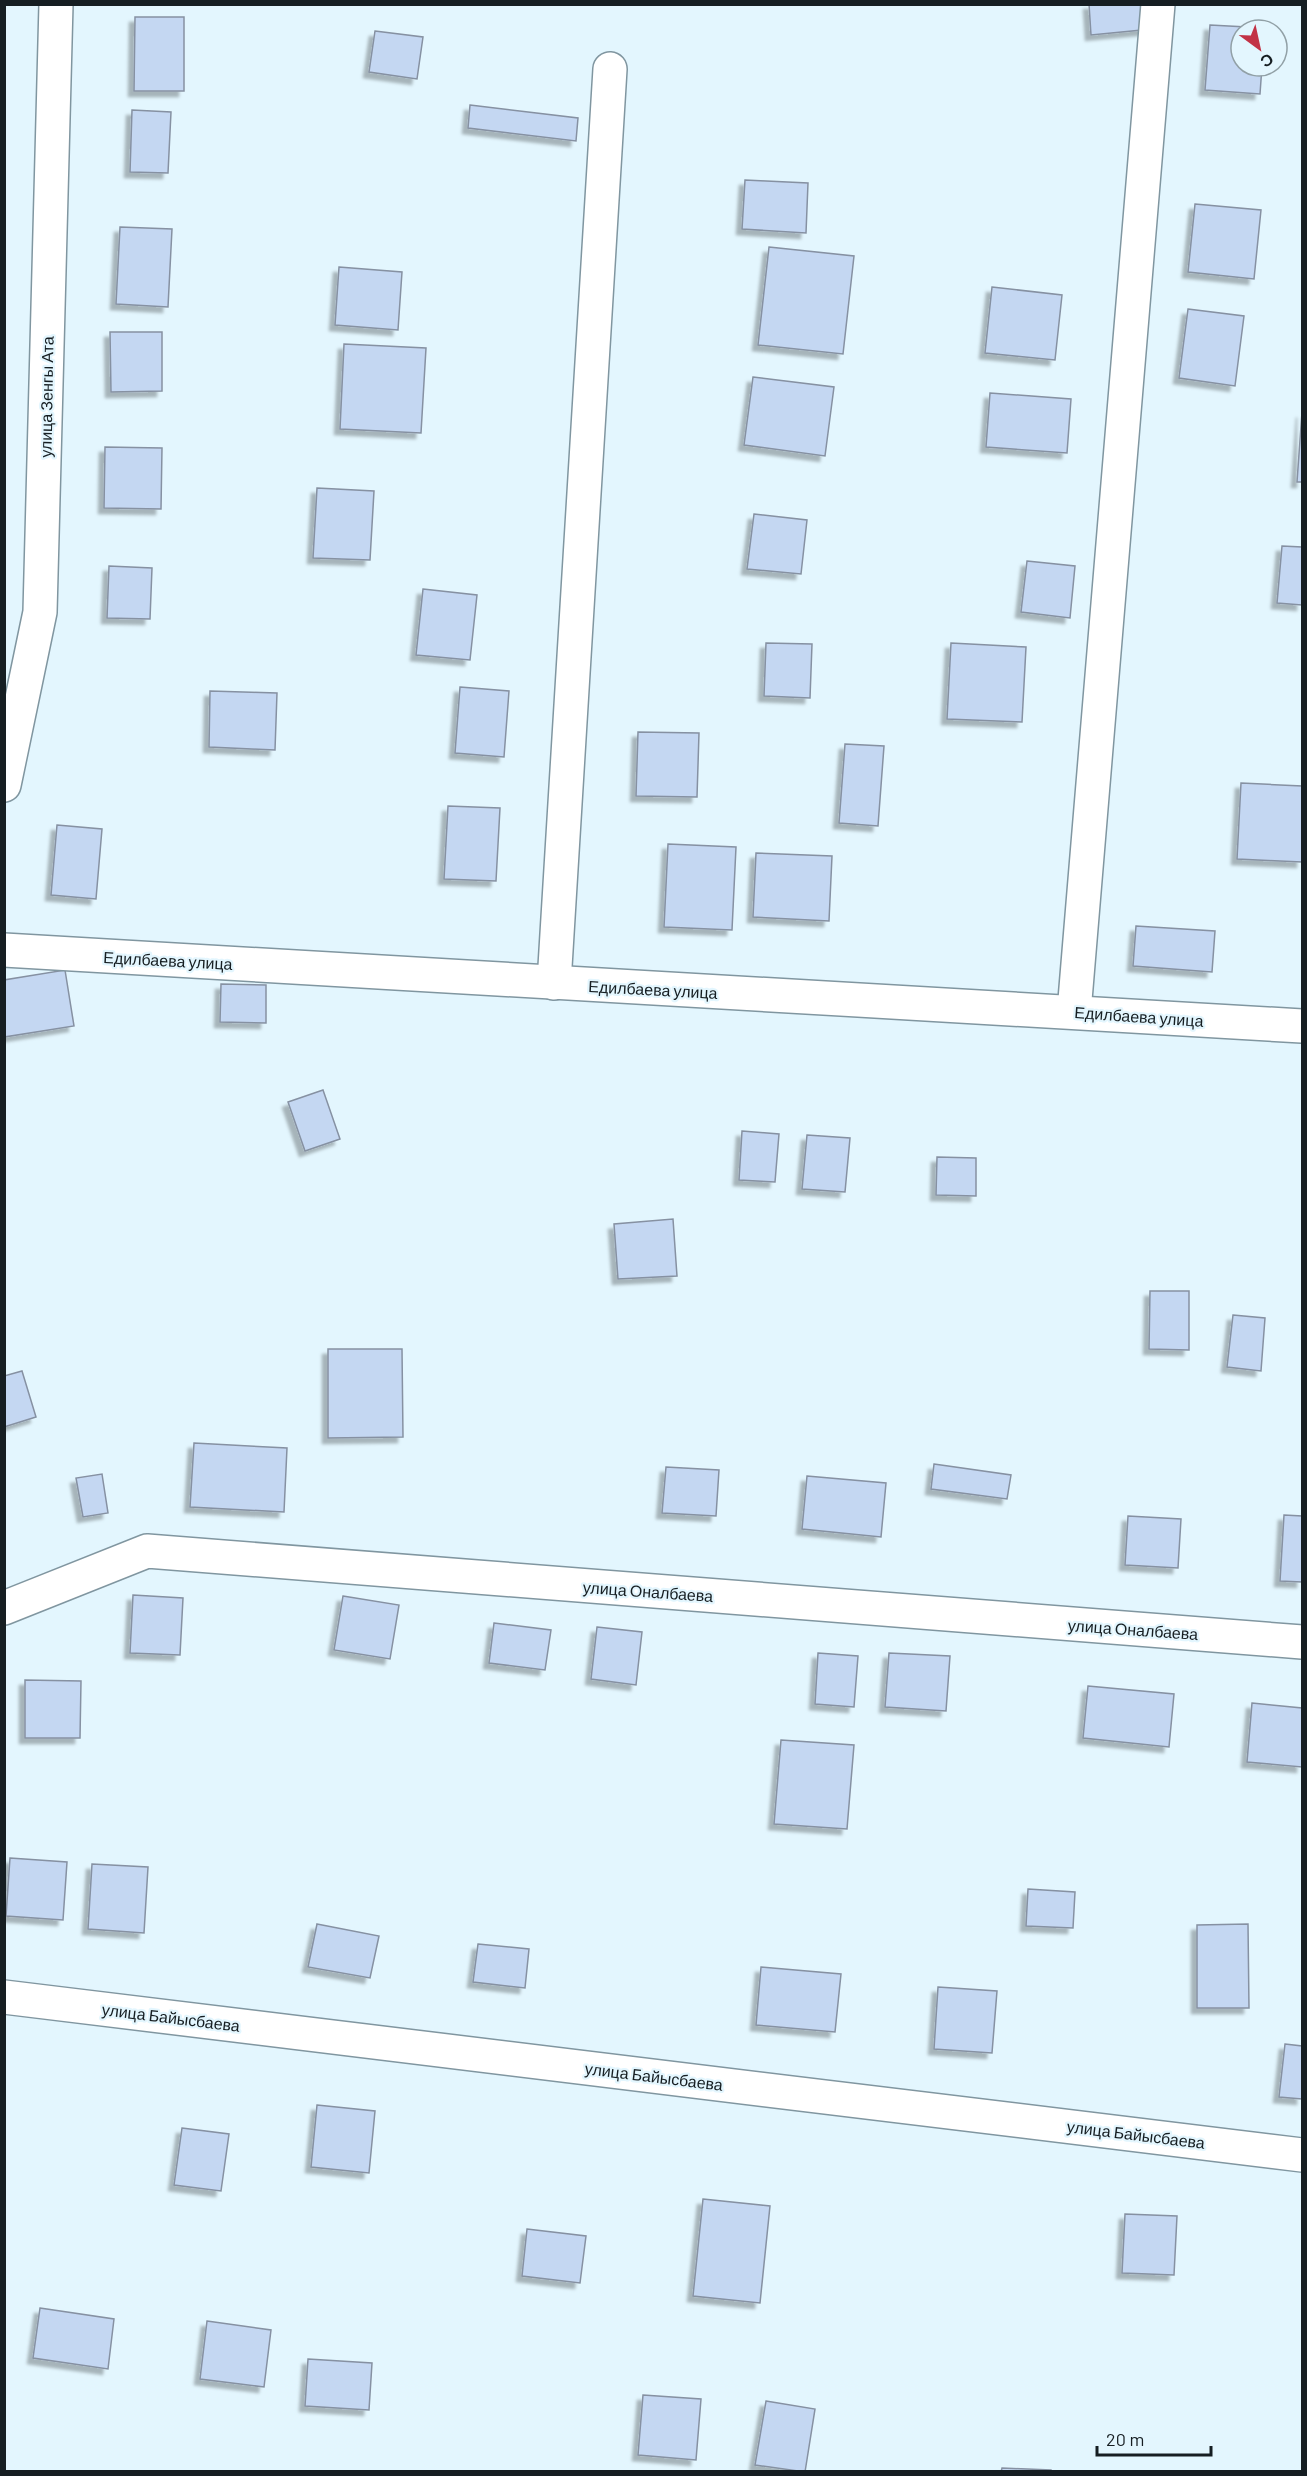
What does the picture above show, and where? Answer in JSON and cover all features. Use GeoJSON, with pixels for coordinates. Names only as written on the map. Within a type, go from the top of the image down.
{"type":"FeatureCollection","features":[{"type":"Feature","properties":{"kind":"street","name":"улица Зенгы Ата"},"geometry":{"type":"LineString","coordinates":[[4,785],[40,612],[56,4]]}},
{"type":"Feature","properties":{"kind":"street"},"geometry":{"type":"LineString","coordinates":[[1074,1012],[1158,4]]}},
{"type":"Feature","properties":{"kind":"street"},"geometry":{"type":"LineString","coordinates":[[554,983],[610,69]]}},
{"type":"Feature","properties":{"kind":"street","name":"Едилбаева улица"},"geometry":{"type":"LineString","coordinates":[[4,950],[1302,1026]]}},
{"type":"Feature","properties":{"kind":"street","name":"улица Оналбаева"},"geometry":{"type":"LineString","coordinates":[[4,1608],[147,1551],[1302,1642]]}},
{"type":"Feature","properties":{"kind":"street","name":"улица Байысбаева"},"geometry":{"type":"LineString","coordinates":[[4,1997],[1302,2154]]}},
{"type":"Feature","properties":{"kind":"building"},"geometry":{"type":"Polygon","coordinates":[[[1089,4],[1150,4],[1152,29],[1091,35],[1089,4]]]}},
{"type":"Feature","properties":{"kind":"building"},"geometry":{"type":"Polygon","coordinates":[[[135,17],[184,17],[184,91],[134,91],[135,17]]]}},
{"type":"Feature","properties":{"kind":"building"},"geometry":{"type":"Polygon","coordinates":[[[1210,25],[1229,26],[1229,78],[1261,78],[1260,94],[1205,90],[1210,25]]]}},
{"type":"Feature","properties":{"kind":"building"},"geometry":{"type":"Polygon","coordinates":[[[375,31],[423,37],[417,79],[369,72],[375,31]]]}},
{"type":"Feature","properties":{"kind":"building"},"geometry":{"type":"Polygon","coordinates":[[[470,105],[578,118],[576,141],[468,128],[470,105]]]}},
{"type":"Feature","properties":{"kind":"building"},"geometry":{"type":"Polygon","coordinates":[[[132,110],[171,112],[168,173],[130,172],[132,110]]]}},
{"type":"Feature","properties":{"kind":"building"},"geometry":{"type":"Polygon","coordinates":[[[745,180],[808,183],[806,233],[742,229],[745,180]]]}},
{"type":"Feature","properties":{"kind":"building"},"geometry":{"type":"Polygon","coordinates":[[[1195,204],[1261,210],[1254,279],[1188,272],[1195,204]]]}},
{"type":"Feature","properties":{"kind":"building"},"geometry":{"type":"Polygon","coordinates":[[[120,227],[172,229],[168,307],[116,304],[120,227]]]}},
{"type":"Feature","properties":{"kind":"building"},"geometry":{"type":"Polygon","coordinates":[[[769,247],[854,256],[843,354],[758,345],[769,247]]]}},
{"type":"Feature","properties":{"kind":"building"},"geometry":{"type":"Polygon","coordinates":[[[339,267],[402,272],[398,330],[335,325],[339,267]]]}},
{"type":"Feature","properties":{"kind":"building"},"geometry":{"type":"Polygon","coordinates":[[[992,287],[1062,295],[1055,360],[985,353],[992,287]]]}},
{"type":"Feature","properties":{"kind":"building"},"geometry":{"type":"Polygon","coordinates":[[[1188,309],[1244,316],[1235,386],[1179,378],[1188,309]]]}},
{"type":"Feature","properties":{"kind":"building"},"geometry":{"type":"Polygon","coordinates":[[[110,332],[162,332],[162,391],[111,392],[110,332]]]}},
{"type":"Feature","properties":{"kind":"building"},"geometry":{"type":"Polygon","coordinates":[[[344,344],[426,348],[421,433],[340,429],[344,344]]]}},
{"type":"Feature","properties":{"kind":"building"},"geometry":{"type":"Polygon","coordinates":[[[753,377],[834,387],[825,456],[744,445],[753,377]]]}},
{"type":"Feature","properties":{"kind":"building"},"geometry":{"type":"Polygon","coordinates":[[[990,393],[1071,399],[1067,453],[986,447],[990,393]]]}},
{"type":"Feature","properties":{"kind":"building"},"geometry":{"type":"Polygon","coordinates":[[[1302,412],[1302,482],[1297,482],[1302,412]]]}},
{"type":"Feature","properties":{"kind":"building"},"geometry":{"type":"Polygon","coordinates":[[[105,447],[162,448],[161,509],[104,508],[105,447]]]}},
{"type":"Feature","properties":{"kind":"building"},"geometry":{"type":"Polygon","coordinates":[[[317,488],[374,491],[370,560],[313,558],[317,488]]]}},
{"type":"Feature","properties":{"kind":"building"},"geometry":{"type":"Polygon","coordinates":[[[754,514],[807,520],[801,574],[747,569],[754,514]]]}},
{"type":"Feature","properties":{"kind":"building"},"geometry":{"type":"Polygon","coordinates":[[[1282,546],[1302,547],[1302,605],[1277,603],[1282,546]]]}},
{"type":"Feature","properties":{"kind":"building"},"geometry":{"type":"Polygon","coordinates":[[[1027,561],[1075,566],[1070,618],[1021,612],[1027,561]]]}},
{"type":"Feature","properties":{"kind":"building"},"geometry":{"type":"Polygon","coordinates":[[[109,566],[152,568],[150,619],[107,618],[109,566]]]}},
{"type":"Feature","properties":{"kind":"building"},"geometry":{"type":"Polygon","coordinates":[[[423,589],[477,595],[470,660],[416,655],[423,589]]]}},
{"type":"Feature","properties":{"kind":"building"},"geometry":{"type":"Polygon","coordinates":[[[766,643],[812,644],[810,698],[764,696],[766,643]]]}},
{"type":"Feature","properties":{"kind":"building"},"geometry":{"type":"Polygon","coordinates":[[[951,643],[1026,647],[1022,722],[947,719],[951,643]]]}},
{"type":"Feature","properties":{"kind":"building"},"geometry":{"type":"Polygon","coordinates":[[[460,687],[509,691],[504,757],[455,753],[460,687]]]}},
{"type":"Feature","properties":{"kind":"building"},"geometry":{"type":"Polygon","coordinates":[[[210,691],[277,693],[275,750],[209,747],[210,691]]]}},
{"type":"Feature","properties":{"kind":"building"},"geometry":{"type":"Polygon","coordinates":[[[638,732],[699,733],[697,797],[636,796],[638,732]]]}},
{"type":"Feature","properties":{"kind":"building"},"geometry":{"type":"Polygon","coordinates":[[[845,744],[884,746],[878,826],[839,823],[845,744]]]}},
{"type":"Feature","properties":{"kind":"building"},"geometry":{"type":"Polygon","coordinates":[[[1241,783],[1302,786],[1302,862],[1237,859],[1241,783]]]}},
{"type":"Feature","properties":{"kind":"building"},"geometry":{"type":"Polygon","coordinates":[[[448,806],[500,808],[496,881],[444,879],[448,806]]]}},
{"type":"Feature","properties":{"kind":"building"},"geometry":{"type":"Polygon","coordinates":[[[57,825],[102,829],[96,899],[51,895],[57,825]]]}},
{"type":"Feature","properties":{"kind":"building"},"geometry":{"type":"Polygon","coordinates":[[[668,844],[736,847],[732,930],[664,927],[668,844]]]}},
{"type":"Feature","properties":{"kind":"building"},"geometry":{"type":"Polygon","coordinates":[[[756,853],[832,856],[829,921],[753,917],[756,853]]]}},
{"type":"Feature","properties":{"kind":"building"},"geometry":{"type":"Polygon","coordinates":[[[1136,926],[1215,931],[1212,972],[1133,966],[1136,926]]]}},
{"type":"Feature","properties":{"kind":"building"},"geometry":{"type":"Polygon","coordinates":[[[65,970],[74,1026],[4,1037],[4,980],[65,970]]]}},
{"type":"Feature","properties":{"kind":"building"},"geometry":{"type":"Polygon","coordinates":[[[221,984],[266,985],[266,1023],[220,1022],[221,984]]]}},
{"type":"Feature","properties":{"kind":"building"},"geometry":{"type":"Polygon","coordinates":[[[323,1090],[340,1139],[305,1151],[288,1102],[323,1090]]]}},
{"type":"Feature","properties":{"kind":"building"},"geometry":{"type":"Polygon","coordinates":[[[742,1131],[779,1134],[775,1182],[739,1180],[742,1131]]]}},
{"type":"Feature","properties":{"kind":"building"},"geometry":{"type":"Polygon","coordinates":[[[807,1135],[850,1138],[845,1192],[802,1189],[807,1135]]]}},
{"type":"Feature","properties":{"kind":"building"},"geometry":{"type":"Polygon","coordinates":[[[937,1157],[976,1158],[976,1196],[936,1195],[937,1157]]]}},
{"type":"Feature","properties":{"kind":"building"},"geometry":{"type":"Polygon","coordinates":[[[673,1219],[677,1276],[618,1279],[614,1224],[673,1219]]]}},
{"type":"Feature","properties":{"kind":"building"},"geometry":{"type":"Polygon","coordinates":[[[1150,1291],[1189,1291],[1189,1350],[1149,1349],[1150,1291]]]}},
{"type":"Feature","properties":{"kind":"building"},"geometry":{"type":"Polygon","coordinates":[[[1233,1315],[1265,1318],[1261,1371],[1227,1367],[1233,1315]]]}},
{"type":"Feature","properties":{"kind":"building"},"geometry":{"type":"Polygon","coordinates":[[[328,1349],[402,1349],[403,1437],[328,1438],[328,1349]]]}},
{"type":"Feature","properties":{"kind":"building"},"geometry":{"type":"Polygon","coordinates":[[[22,1371],[36,1417],[4,1427],[4,1376],[22,1371]]]}},
{"type":"Feature","properties":{"kind":"building"},"geometry":{"type":"Polygon","coordinates":[[[194,1443],[287,1448],[284,1512],[190,1507],[194,1443]]]}},
{"type":"Feature","properties":{"kind":"building"},"geometry":{"type":"Polygon","coordinates":[[[934,1464],[1011,1475],[1007,1499],[931,1489],[934,1464]]]}},
{"type":"Feature","properties":{"kind":"building"},"geometry":{"type":"Polygon","coordinates":[[[666,1467],[719,1470],[716,1516],[662,1513],[666,1467]]]}},
{"type":"Feature","properties":{"kind":"building"},"geometry":{"type":"Polygon","coordinates":[[[102,1474],[108,1513],[83,1517],[76,1478],[102,1474]]]}},
{"type":"Feature","properties":{"kind":"building"},"geometry":{"type":"Polygon","coordinates":[[[807,1476],[886,1483],[881,1537],[802,1529],[807,1476]]]}},
{"type":"Feature","properties":{"kind":"building"},"geometry":{"type":"Polygon","coordinates":[[[1284,1515],[1302,1516],[1302,1582],[1280,1581],[1284,1515]]]}},
{"type":"Feature","properties":{"kind":"building"},"geometry":{"type":"Polygon","coordinates":[[[1128,1516],[1181,1519],[1178,1568],[1125,1565],[1128,1516]]]}},
{"type":"Feature","properties":{"kind":"building"},"geometry":{"type":"Polygon","coordinates":[[[133,1595],[183,1598],[180,1655],[130,1653],[133,1595]]]}},
{"type":"Feature","properties":{"kind":"building"},"geometry":{"type":"Polygon","coordinates":[[[343,1596],[399,1605],[390,1659],[334,1650],[343,1596]]]}},
{"type":"Feature","properties":{"kind":"building"},"geometry":{"type":"Polygon","coordinates":[[[494,1623],[551,1630],[545,1670],[489,1663],[494,1623]]]}},
{"type":"Feature","properties":{"kind":"building"},"geometry":{"type":"Polygon","coordinates":[[[597,1627],[642,1632],[636,1685],[591,1679],[597,1627]]]}},
{"type":"Feature","properties":{"kind":"building"},"geometry":{"type":"Polygon","coordinates":[[[818,1653],[858,1656],[854,1707],[815,1704],[818,1653]]]}},
{"type":"Feature","properties":{"kind":"building"},"geometry":{"type":"Polygon","coordinates":[[[889,1653],[950,1656],[946,1711],[885,1707],[889,1653]]]}},
{"type":"Feature","properties":{"kind":"building"},"geometry":{"type":"Polygon","coordinates":[[[25,1680],[81,1681],[80,1738],[25,1738],[25,1680]]]}},
{"type":"Feature","properties":{"kind":"building"},"geometry":{"type":"Polygon","coordinates":[[[1088,1686],[1174,1694],[1169,1747],[1083,1738],[1088,1686]]]}},
{"type":"Feature","properties":{"kind":"building"},"geometry":{"type":"Polygon","coordinates":[[[1252,1703],[1302,1708],[1302,1767],[1247,1762],[1252,1703]]]}},
{"type":"Feature","properties":{"kind":"building"},"geometry":{"type":"Polygon","coordinates":[[[781,1740],[854,1745],[847,1829],[774,1824],[781,1740]]]}},
{"type":"Feature","properties":{"kind":"building"},"geometry":{"type":"Polygon","coordinates":[[[10,1858],[67,1862],[63,1920],[6,1916],[10,1858]]]}},
{"type":"Feature","properties":{"kind":"building"},"geometry":{"type":"Polygon","coordinates":[[[92,1864],[148,1867],[144,1933],[88,1929],[92,1864]]]}},
{"type":"Feature","properties":{"kind":"building"},"geometry":{"type":"Polygon","coordinates":[[[1028,1889],[1075,1892],[1073,1928],[1026,1926],[1028,1889]]]}},
{"type":"Feature","properties":{"kind":"building"},"geometry":{"type":"Polygon","coordinates":[[[317,1924],[379,1936],[370,1978],[308,1967],[317,1924]]]}},
{"type":"Feature","properties":{"kind":"building"},"geometry":{"type":"Polygon","coordinates":[[[1248,1924],[1249,2008],[1197,2008],[1197,1925],[1248,1924]]]}},
{"type":"Feature","properties":{"kind":"building"},"geometry":{"type":"Polygon","coordinates":[[[478,1944],[529,1949],[525,1988],[473,1982],[478,1944]]]}},
{"type":"Feature","properties":{"kind":"building"},"geometry":{"type":"Polygon","coordinates":[[[761,1967],[841,1974],[835,2032],[756,2025],[761,1967]]]}},
{"type":"Feature","properties":{"kind":"building"},"geometry":{"type":"Polygon","coordinates":[[[938,1987],[997,1991],[992,2053],[934,2049],[938,1987]]]}},
{"type":"Feature","properties":{"kind":"building"},"geometry":{"type":"Polygon","coordinates":[[[1285,2044],[1302,2046],[1302,2099],[1279,2097],[1285,2044]]]}},
{"type":"Feature","properties":{"kind":"building"},"geometry":{"type":"Polygon","coordinates":[[[317,2105],[375,2111],[369,2173],[311,2167],[317,2105]]]}},
{"type":"Feature","properties":{"kind":"building"},"geometry":{"type":"Polygon","coordinates":[[[182,2128],[229,2134],[221,2191],[174,2185],[182,2128]]]}},
{"type":"Feature","properties":{"kind":"building"},"geometry":{"type":"Polygon","coordinates":[[[703,2199],[770,2206],[760,2303],[693,2296],[703,2199]]]}},
{"type":"Feature","properties":{"kind":"building"},"geometry":{"type":"Polygon","coordinates":[[[1125,2214],[1177,2216],[1174,2275],[1122,2273],[1125,2214]]]}},
{"type":"Feature","properties":{"kind":"building"},"geometry":{"type":"Polygon","coordinates":[[[527,2229],[586,2236],[580,2283],[522,2276],[527,2229]]]}},
{"type":"Feature","properties":{"kind":"building"},"geometry":{"type":"Polygon","coordinates":[[[40,2308],[114,2319],[108,2369],[33,2358],[40,2308]]]}},
{"type":"Feature","properties":{"kind":"building"},"geometry":{"type":"Polygon","coordinates":[[[207,2321],[271,2330],[264,2387],[200,2379],[207,2321]]]}},
{"type":"Feature","properties":{"kind":"building"},"geometry":{"type":"Polygon","coordinates":[[[308,2359],[372,2363],[369,2410],[305,2406],[308,2359]]]}},
{"type":"Feature","properties":{"kind":"building"},"geometry":{"type":"Polygon","coordinates":[[[643,2395],[701,2399],[696,2460],[638,2455],[643,2395]]]}},
{"type":"Feature","properties":{"kind":"building"},"geometry":{"type":"Polygon","coordinates":[[[766,2401],[815,2409],[805,2472],[755,2465],[766,2401]]]}},
{"type":"Feature","properties":{"kind":"building"},"geometry":{"type":"Polygon","coordinates":[[[1002,2468],[1051,2470],[1051,2472],[1001,2472],[1002,2468]]]}}]}
